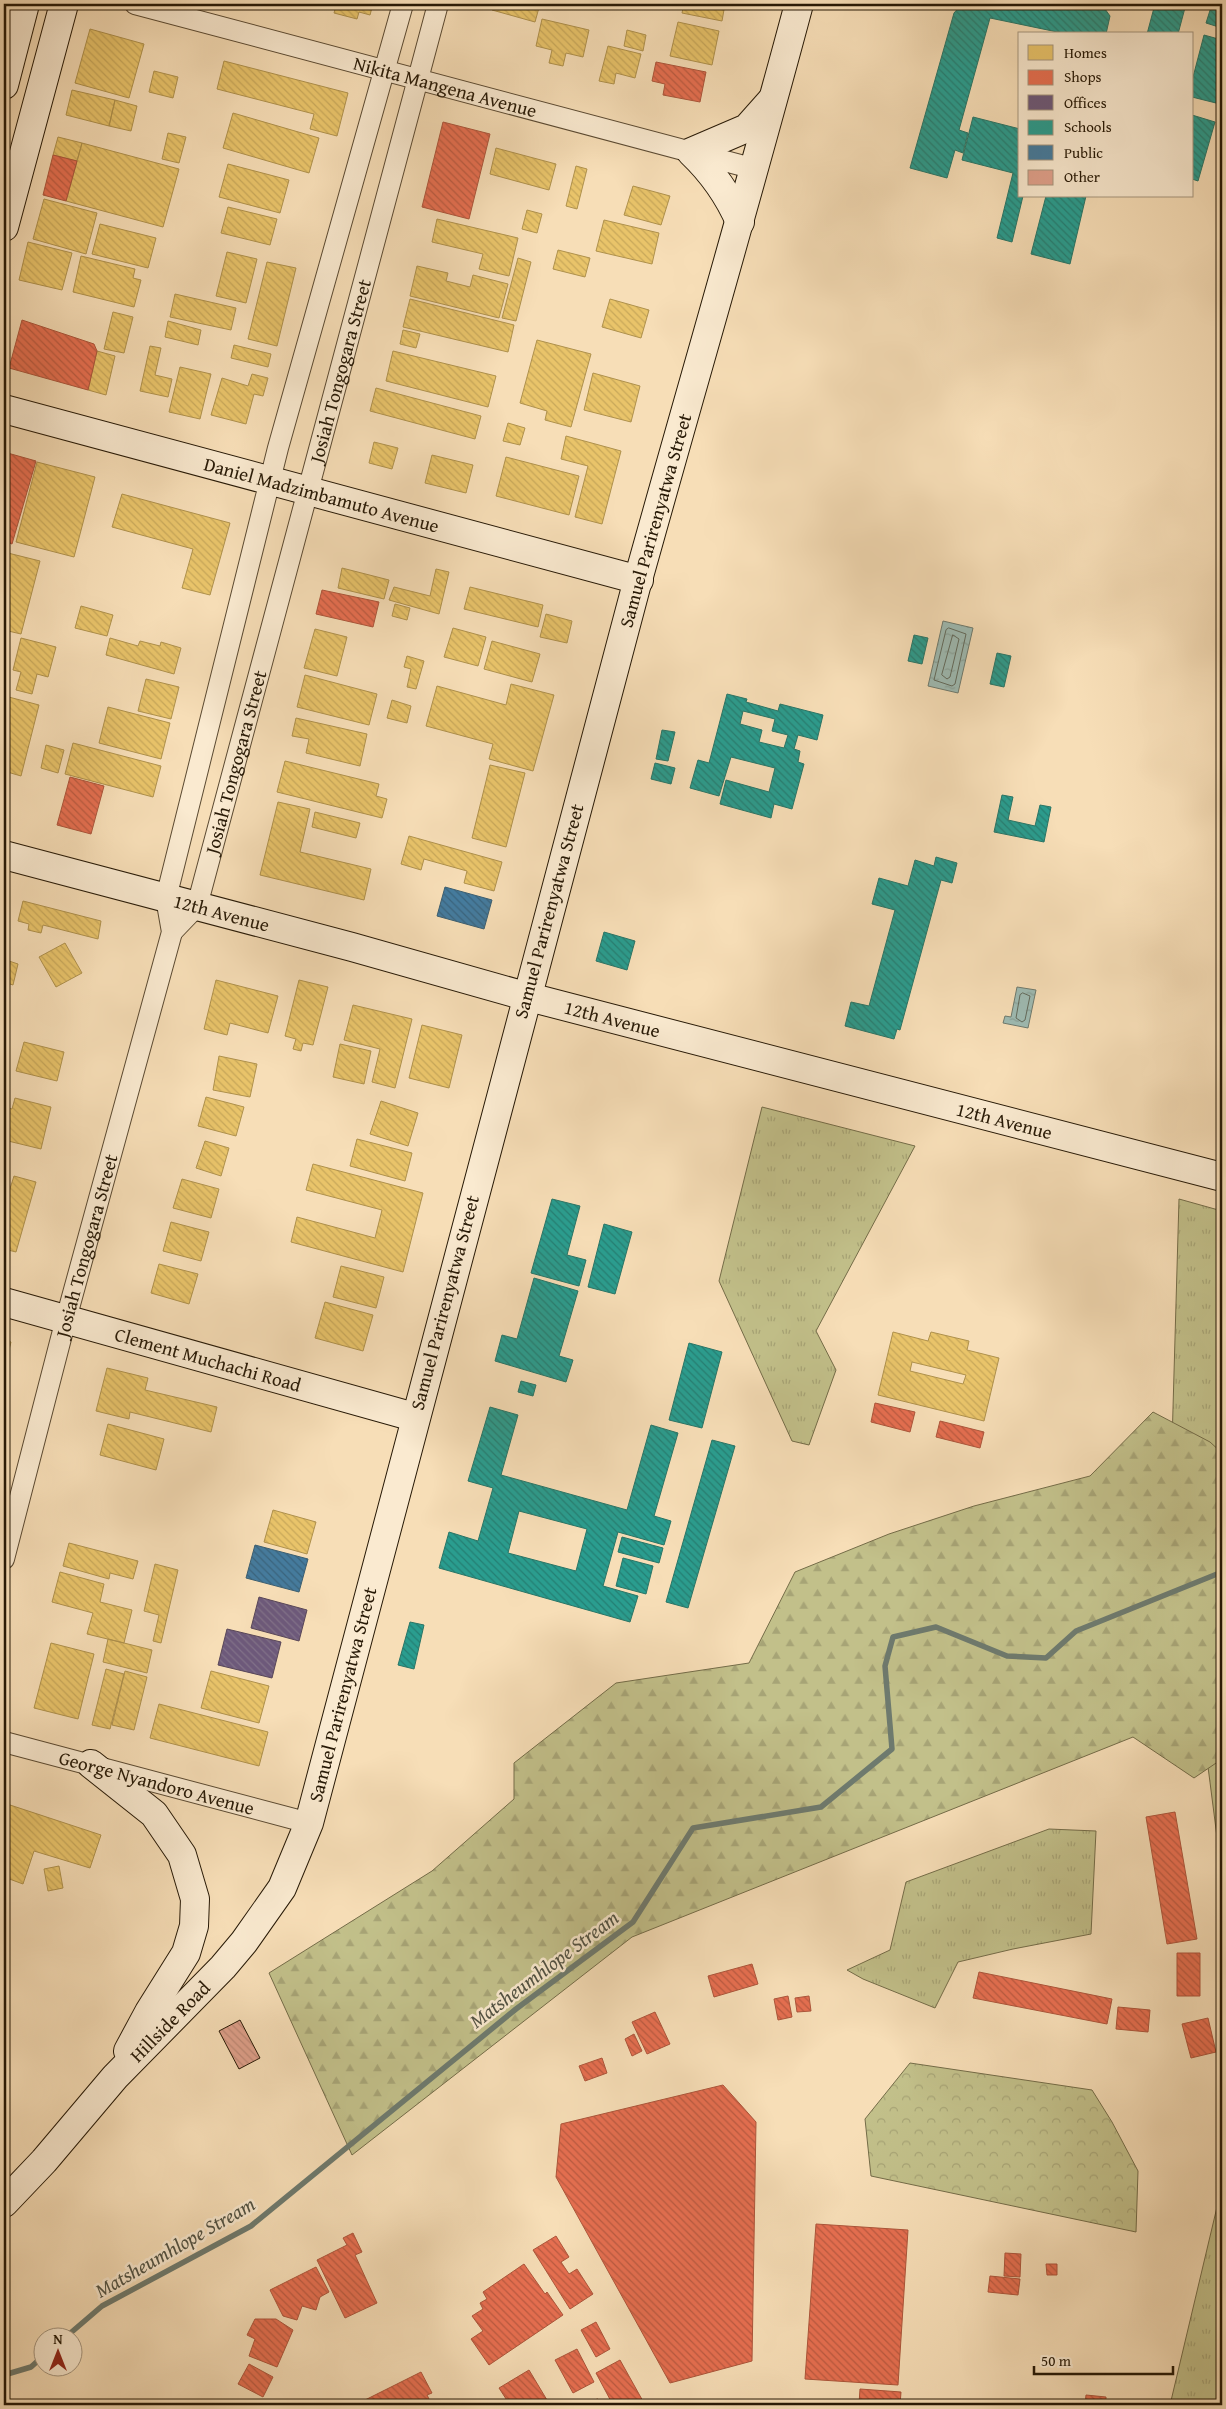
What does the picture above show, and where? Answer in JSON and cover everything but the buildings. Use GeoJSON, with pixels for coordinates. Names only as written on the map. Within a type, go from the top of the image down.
{"type":"FeatureCollection","features":[{"type":"Feature","properties":{"kind":"street"},"geometry":{"type":"LineString","coordinates":[[4,85],[25,4]]}},
{"type":"Feature","properties":{"kind":"street"},"geometry":{"type":"LineString","coordinates":[[4,227],[64,4]]}},
{"type":"Feature","properties":{"kind":"street","name":"Nikita Mangena Avenue"},"geometry":{"type":"LineString","coordinates":[[135,4],[755,169]]}},
{"type":"Feature","properties":{"kind":"street","name":"Josiah Tongogara Street"},"geometry":{"type":"LineString","coordinates":[[4,1559],[66,1319],[172,932],[166,898],[269,480],[386,70],[403,4]]}},
{"type":"Feature","properties":{"kind":"street","name":"Josiah Tongogara Street"},"geometry":{"type":"LineString","coordinates":[[172,932],[197,906],[438,4]]}},
{"type":"Feature","properties":{"kind":"street","name":"Samuel Parirenyatwa Street"},"geometry":{"type":"LineString","coordinates":[[309,1822],[525,996],[638,580],[755,169],[799,4]]}},
{"type":"Feature","properties":{"kind":"street"},"geometry":{"type":"LineString","coordinates":[[740,222],[728,196],[707,167],[691,152],[747,128],[774,97]]}},
{"type":"Feature","properties":{"kind":"street","name":"Daniel Madzimbamuto Avenue"},"geometry":{"type":"LineString","coordinates":[[4,409],[638,580]]}},
{"type":"Feature","properties":{"kind":"street","name":"12th Avenue"},"geometry":{"type":"LineString","coordinates":[[4,855],[525,996],[1222,1177]]}},
{"type":"Feature","properties":{"kind":"street","name":"Clement Muchachi Road"},"geometry":{"type":"LineString","coordinates":[[4,1302],[414,1416]]}},
{"type":"Feature","properties":{"kind":"street","name":"George Nyandoro Avenue"},"geometry":{"type":"LineString","coordinates":[[4,1742],[309,1822]]}},
{"type":"Feature","properties":{"kind":"street"},"geometry":{"type":"LineString","coordinates":[[91,1764],[154,1814],[182,1855],[196,1899],[194,1926],[186,1953],[149,2012],[115,2077]]}},
{"type":"Feature","properties":{"kind":"street","name":"Hillside Road"},"geometry":{"type":"LineString","coordinates":[[4,2203],[44,2161],[115,2077],[223,1967],[244,1942],[282,1888],[309,1822]]}},
{"type":"Feature","properties":{"kind":"green space"},"geometry":{"type":"Polygon","coordinates":[[[762,1107],[915,1146],[816,1331],[836,1370],[809,1445],[792,1441],[719,1281],[762,1107]]]}},
{"type":"Feature","properties":{"kind":"green space"},"geometry":{"type":"Polygon","coordinates":[[[1179,1199],[1222,1211],[1222,1876],[1171,1478],[1179,1199]]]}},
{"type":"Feature","properties":{"kind":"green space"},"geometry":{"type":"Polygon","coordinates":[[[1153,1412],[1210,1442],[1222,1453],[1222,1759],[1194,1778],[1133,1737],[632,1937],[352,2155],[269,1973],[432,1871],[514,1799],[514,1763],[616,1683],[749,1663],[795,1572],[889,1534],[974,1506],[1090,1476],[1153,1412]]]}},
{"type":"Feature","properties":{"kind":"green space"},"geometry":{"type":"Polygon","coordinates":[[[1049,1829],[1096,1831],[1091,1934],[958,1962],[935,2008],[863,1979],[847,1970],[890,1950],[906,1882],[1049,1829]]]}},
{"type":"Feature","properties":{"kind":"green space"},"geometry":{"type":"Polygon","coordinates":[[[910,2063],[1092,2090],[1112,2122],[1138,2171],[1136,2232],[871,2176],[865,2119],[910,2063]]]}},
{"type":"Feature","properties":{"kind":"green space"},"geometry":{"type":"Polygon","coordinates":[[[1222,2186],[1222,2405],[1170,2405],[1222,2186]]]}},
{"type":"Feature","properties":{"kind":"water"},"geometry":{"type":"Polygon","coordinates":[[[943,621],[973,628],[958,693],[928,686],[943,621]]]}},
{"type":"Feature","properties":{"kind":"water"},"geometry":{"type":"Polygon","coordinates":[[[1017,987],[1036,990],[1028,1028],[1003,1023],[1005,1016],[1011,1017],[1017,987]]]}},
{"type":"Feature","properties":{"kind":"waterway","name":"Matsheumhlope Stream"},"geometry":{"type":"LineString","coordinates":[[79,2326],[102,2306],[251,2226],[516,2009],[633,1922],[693,1828],[821,1807],[892,1749],[885,1666],[893,1637],[936,1627],[1007,1656],[1046,1658],[1076,1631],[1222,1572]]}},
{"type":"Feature","properties":{"kind":"waterway","name":"Matsheumhlope Stream"},"geometry":{"type":"LineString","coordinates":[[4,2375],[32,2366]]}}]}
